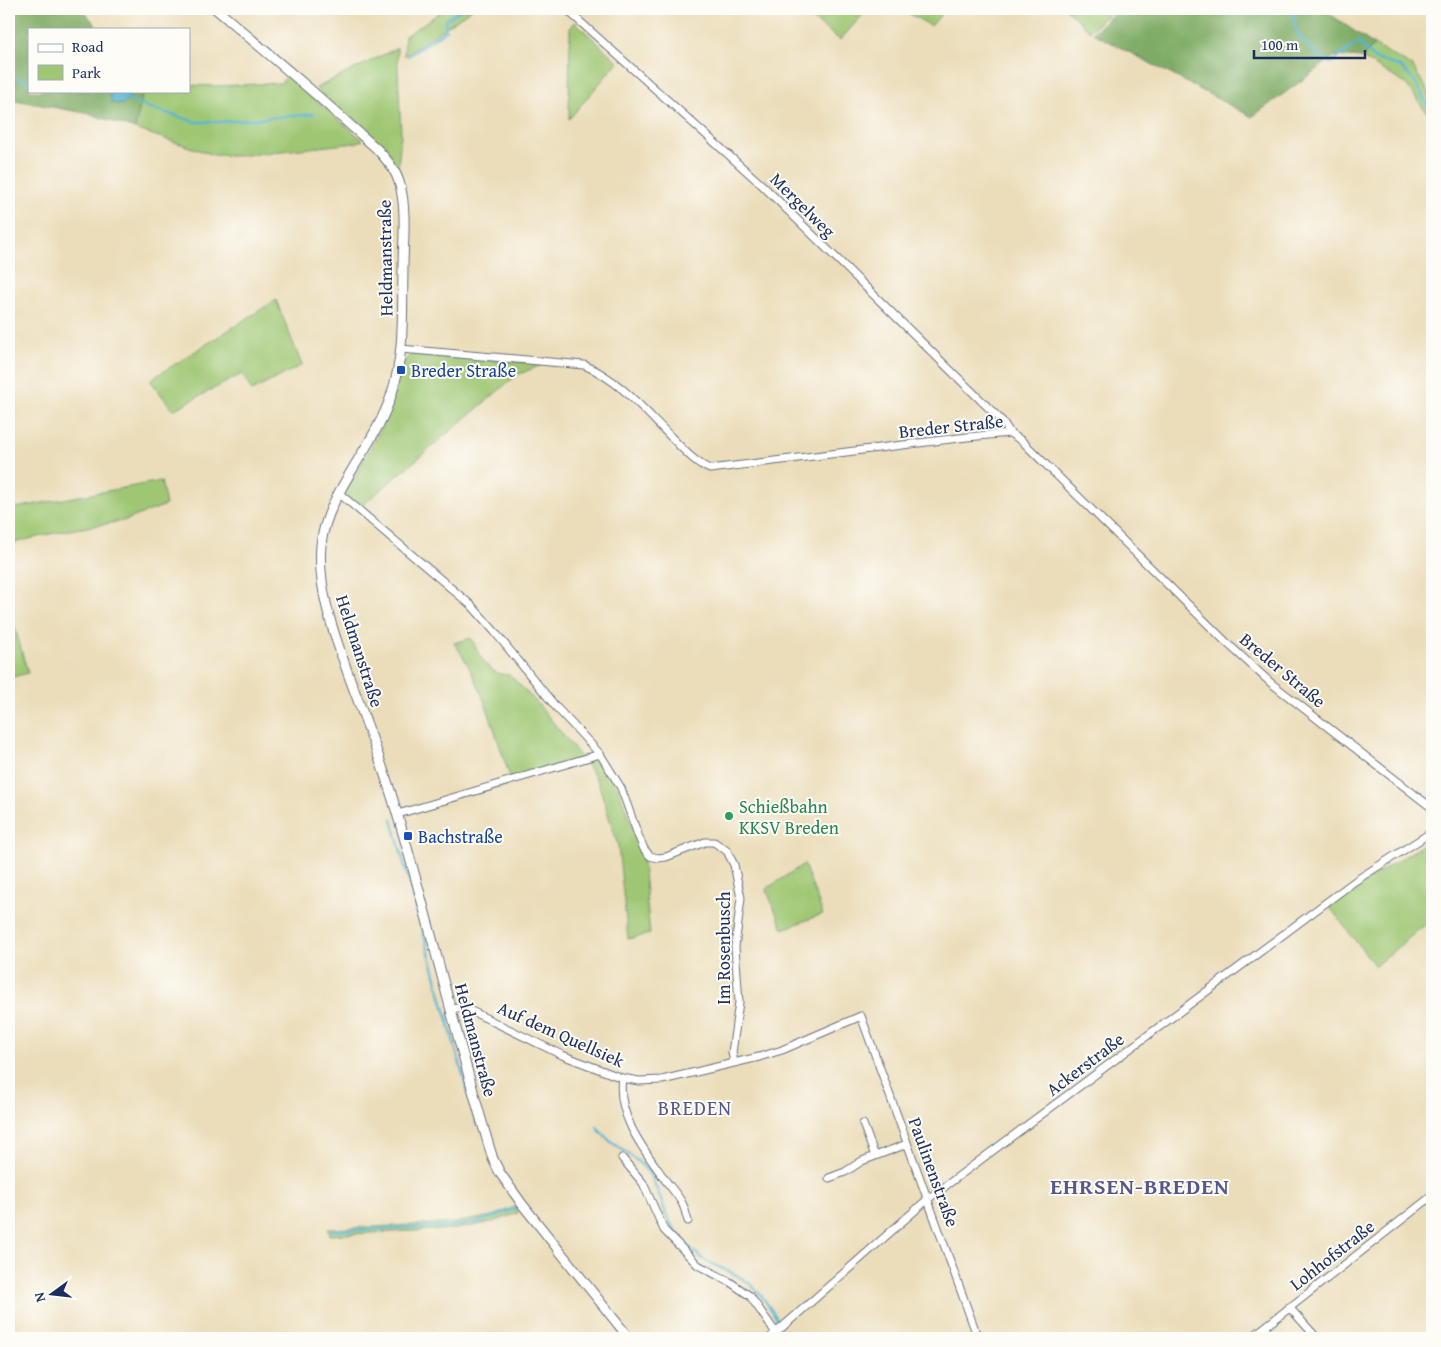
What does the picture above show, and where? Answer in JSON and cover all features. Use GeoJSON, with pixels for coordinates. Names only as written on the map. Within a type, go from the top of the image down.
{"type":"FeatureCollection","features":[{"type":"Feature","properties":{"kind":"main road","name":"Heldmanstraße"},"geometry":{"type":"LineString","coordinates":[[216,9],[387,160],[393,168],[400,185],[404,228],[401,349],[391,397],[376,432],[331,510],[324,528],[321,545],[326,604],[398,814],[488,1140],[500,1173],[522,1204],[629,1338]]}},
{"type":"Feature","properties":{"kind":"street","name":"Mergelweg"},"geometry":{"type":"LineString","coordinates":[[566,9],[762,185],[1003,422],[1010,433]]}},
{"type":"Feature","properties":{"kind":"street","name":"Breder Straße"},"geometry":{"type":"LineString","coordinates":[[401,349],[584,365],[599,371],[614,382],[633,398],[692,458],[710,469],[1010,433],[1022,442],[1227,643],[1271,683],[1432,808]]}},
{"type":"Feature","properties":{"kind":"street"},"geometry":{"type":"LineString","coordinates":[[340,494],[472,606],[556,707],[600,754],[398,814]]}},
{"type":"Feature","properties":{"kind":"street","name":"Im Rosenbusch"},"geometry":{"type":"LineString","coordinates":[[600,754],[621,788],[638,835],[644,849],[650,856],[666,857],[705,842],[714,842],[727,851],[734,865],[741,898],[735,947],[739,1002],[732,1053],[734,1062]]}},
{"type":"Feature","properties":{"kind":"street","name":"Ackerstraße"},"geometry":{"type":"LineString","coordinates":[[773,1336],[928,1199],[1355,880],[1432,832]]}},
{"type":"Feature","properties":{"kind":"street","name":"Auf dem Quellsiek"},"geometry":{"type":"LineString","coordinates":[[451,1009],[464,1007],[562,1055],[622,1078],[639,1081],[652,1081],[782,1050],[861,1016]]}},
{"type":"Feature","properties":{"kind":"street","name":"Paulinenstraße"},"geometry":{"type":"LineString","coordinates":[[861,1016],[978,1338]]}},
{"type":"Feature","properties":{"kind":"street"},"geometry":{"type":"LineString","coordinates":[[622,1078],[620,1086],[631,1128],[637,1140],[682,1202],[688,1221]]}},
{"type":"Feature","properties":{"kind":"street"},"geometry":{"type":"LineString","coordinates":[[863,1124],[875,1156]]}},
{"type":"Feature","properties":{"kind":"street"},"geometry":{"type":"LineString","coordinates":[[829,1178],[845,1172],[862,1161],[907,1144]]}},
{"type":"Feature","properties":{"kind":"street"},"geometry":{"type":"LineString","coordinates":[[622,1158],[643,1183],[664,1230],[698,1265],[730,1282],[750,1296],[773,1336]]}},
{"type":"Feature","properties":{"kind":"street","name":"Lohhofstraße"},"geometry":{"type":"LineString","coordinates":[[1250,1338],[1432,1196]]}},
{"type":"Feature","properties":{"kind":"street"},"geometry":{"type":"LineString","coordinates":[[1289,1307],[1317,1338]]}},
{"type":"Feature","properties":{"kind":"green space"},"geometry":{"type":"Polygon","coordinates":[[[9,9],[82,9],[95,24],[95,28],[28,28],[28,92],[143,92],[135,129],[90,114],[9,99],[9,9]]]}},
{"type":"Feature","properties":{"kind":"green space"},"geometry":{"type":"Polygon","coordinates":[[[445,9],[472,9],[404,56],[405,36],[445,9]]]}},
{"type":"Feature","properties":{"kind":"green space"},"geometry":{"type":"Polygon","coordinates":[[[822,9],[868,9],[840,40],[806,14],[822,9]]]}},
{"type":"Feature","properties":{"kind":"green space"},"geometry":{"type":"Polygon","coordinates":[[[901,9],[946,9],[931,26],[901,9]]]}},
{"type":"Feature","properties":{"kind":"green space"},"geometry":{"type":"Polygon","coordinates":[[[1066,9],[1114,9],[1090,31],[1066,9]]]}},
{"type":"Feature","properties":{"kind":"green space"},"geometry":{"type":"Polygon","coordinates":[[[1119,9],[1323,9],[1374,45],[1362,58],[1335,56],[1252,117],[1093,33],[1119,9]]]}},
{"type":"Feature","properties":{"kind":"green space"},"geometry":{"type":"Polygon","coordinates":[[[575,22],[618,62],[569,119],[570,28],[575,22]]]}},
{"type":"Feature","properties":{"kind":"green space"},"geometry":{"type":"Polygon","coordinates":[[[1374,45],[1412,66],[1432,97],[1432,120],[1406,84],[1362,58],[1374,45]]]}},
{"type":"Feature","properties":{"kind":"green space"},"geometry":{"type":"Polygon","coordinates":[[[397,48],[401,134],[398,169],[379,147],[316,88],[397,48]]]}},
{"type":"Feature","properties":{"kind":"green space"},"geometry":{"type":"Polygon","coordinates":[[[287,76],[363,140],[355,143],[237,156],[214,155],[135,129],[143,92],[190,92],[190,85],[216,86],[281,83],[287,76]]]}},
{"type":"Feature","properties":{"kind":"green space"},"geometry":{"type":"Polygon","coordinates":[[[276,300],[302,365],[252,391],[242,374],[173,410],[150,380],[276,300]]]}},
{"type":"Feature","properties":{"kind":"green space"},"geometry":{"type":"Polygon","coordinates":[[[412,353],[544,364],[517,375],[359,508],[347,496],[346,490],[380,431],[403,362],[412,353]]]}},
{"type":"Feature","properties":{"kind":"green space"},"geometry":{"type":"Polygon","coordinates":[[[161,481],[166,505],[123,521],[58,532],[9,544],[9,489],[11,490],[15,508],[161,481]]]}},
{"type":"Feature","properties":{"kind":"green space"},"geometry":{"type":"Polygon","coordinates":[[[9,607],[28,673],[9,678],[9,607]]]}},
{"type":"Feature","properties":{"kind":"green space"},"geometry":{"type":"Polygon","coordinates":[[[471,638],[485,663],[495,672],[510,675],[539,705],[582,758],[511,780],[481,692],[464,658],[454,643],[471,638]]]}},
{"type":"Feature","properties":{"kind":"green space"},"geometry":{"type":"Polygon","coordinates":[[[600,759],[617,786],[642,852],[650,934],[628,939],[618,846],[598,782],[585,762],[600,759]]]}},
{"type":"Feature","properties":{"kind":"green space"},"geometry":{"type":"Polygon","coordinates":[[[1432,839],[1432,919],[1375,966],[1328,905],[1432,839]]]}},
{"type":"Feature","properties":{"kind":"green space"},"geometry":{"type":"Polygon","coordinates":[[[804,864],[823,914],[783,929],[766,889],[804,864]]]}},
{"type":"Feature","properties":{"kind":"green space"},"geometry":{"type":"Polygon","coordinates":[[[517,1206],[518,1213],[493,1222],[456,1229],[329,1235],[328,1229],[455,1223],[492,1216],[517,1206]]]}},
{"type":"Feature","properties":{"kind":"water"},"geometry":{"type":"Polygon","coordinates":[[[113,92],[127,92],[130,99],[122,104],[112,103],[110,95],[113,92]]]}},
{"type":"Feature","properties":{"kind":"waterway"},"geometry":{"type":"LineString","coordinates":[[408,56],[446,30],[445,20],[462,9]]}},
{"type":"Feature","properties":{"kind":"waterway"},"geometry":{"type":"LineString","coordinates":[[777,9],[782,11],[808,9],[826,11]]}},
{"type":"Feature","properties":{"kind":"waterway"},"geometry":{"type":"LineString","coordinates":[[1288,9],[1294,18],[1298,34],[1306,44],[1330,63],[1359,43],[1375,59],[1401,67],[1415,82],[1432,114]]}},
{"type":"Feature","properties":{"kind":"waterway"},"geometry":{"type":"LineString","coordinates":[[9,77],[21,79],[28,83]]}},
{"type":"Feature","properties":{"kind":"waterway"},"geometry":{"type":"LineString","coordinates":[[128,99],[196,122],[314,114]]}},
{"type":"Feature","properties":{"kind":"waterway"},"geometry":{"type":"LineString","coordinates":[[392,820],[477,1125]]}},
{"type":"Feature","properties":{"kind":"waterway"},"geometry":{"type":"LineString","coordinates":[[597,1127],[602,1134],[636,1160],[648,1172],[666,1214],[684,1242],[704,1260],[740,1277],[751,1285],[765,1301],[781,1325]]}},
{"type":"Feature","properties":{"kind":"waterway"},"geometry":{"type":"LineString","coordinates":[[331,1231],[456,1226],[475,1223],[516,1209]]}},
{"type":"Feature","properties":{"kind":"waterway"},"geometry":{"type":"LineString","coordinates":[[786,1330],[792,1338]]}},
{"type":"Feature","properties":{"kind":"place","name":"Breder Straße"},"geometry":{"type":"Point","coordinates":[401,370]}},
{"type":"Feature","properties":{"kind":"place","name":"Schießbahn KKSV Breden"},"geometry":{"type":"Point","coordinates":[729,816]}},
{"type":"Feature","properties":{"kind":"place","name":"Bachstraße"},"geometry":{"type":"Point","coordinates":[408,836]}},
{"type":"Feature","properties":{"kind":"district","name":"BREDEN"},"geometry":{"type":"Point","coordinates":[695,1107]}},
{"type":"Feature","properties":{"kind":"district","name":"EHRSEN-BREDEN"},"geometry":{"type":"Point","coordinates":[1140,1186]}}]}
